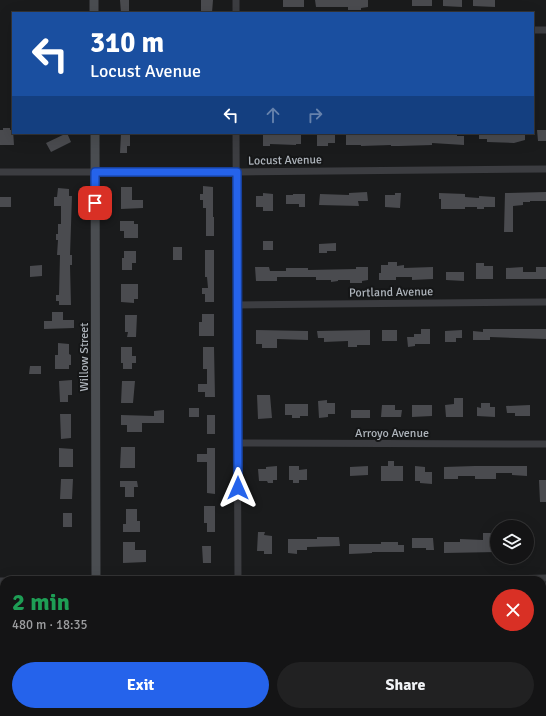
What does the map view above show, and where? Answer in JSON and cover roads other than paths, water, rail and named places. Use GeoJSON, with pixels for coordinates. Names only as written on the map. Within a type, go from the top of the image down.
{"type":"FeatureCollection","features":[{"type":"Feature","properties":{"kind":"street"},"geometry":{"type":"LineString","coordinates":[[94,0],[94,12]]}},
{"type":"Feature","properties":{"kind":"street"},"geometry":{"type":"LineString","coordinates":[[236,0],[236,12]]}},
{"type":"Feature","properties":{"kind":"street"},"geometry":{"type":"LineString","coordinates":[[534,30],[546,30]]}},
{"type":"Feature","properties":{"kind":"street","name":"Willow Street"},"geometry":{"type":"LineString","coordinates":[[95,134],[96,576]]}},
{"type":"Feature","properties":{"kind":"street"},"geometry":{"type":"LineString","coordinates":[[236,134],[238,576]]}},
{"type":"Feature","properties":{"kind":"street","name":"Locust Avenue"},"geometry":{"type":"LineString","coordinates":[[0,172],[237,172],[546,169]]}},
{"type":"Feature","properties":{"kind":"street","name":"Portland Avenue"},"geometry":{"type":"LineString","coordinates":[[237,305],[546,302]]}},
{"type":"Feature","properties":{"kind":"street","name":"Arroyo Avenue"},"geometry":{"type":"LineString","coordinates":[[237,443],[546,444]]}}]}
